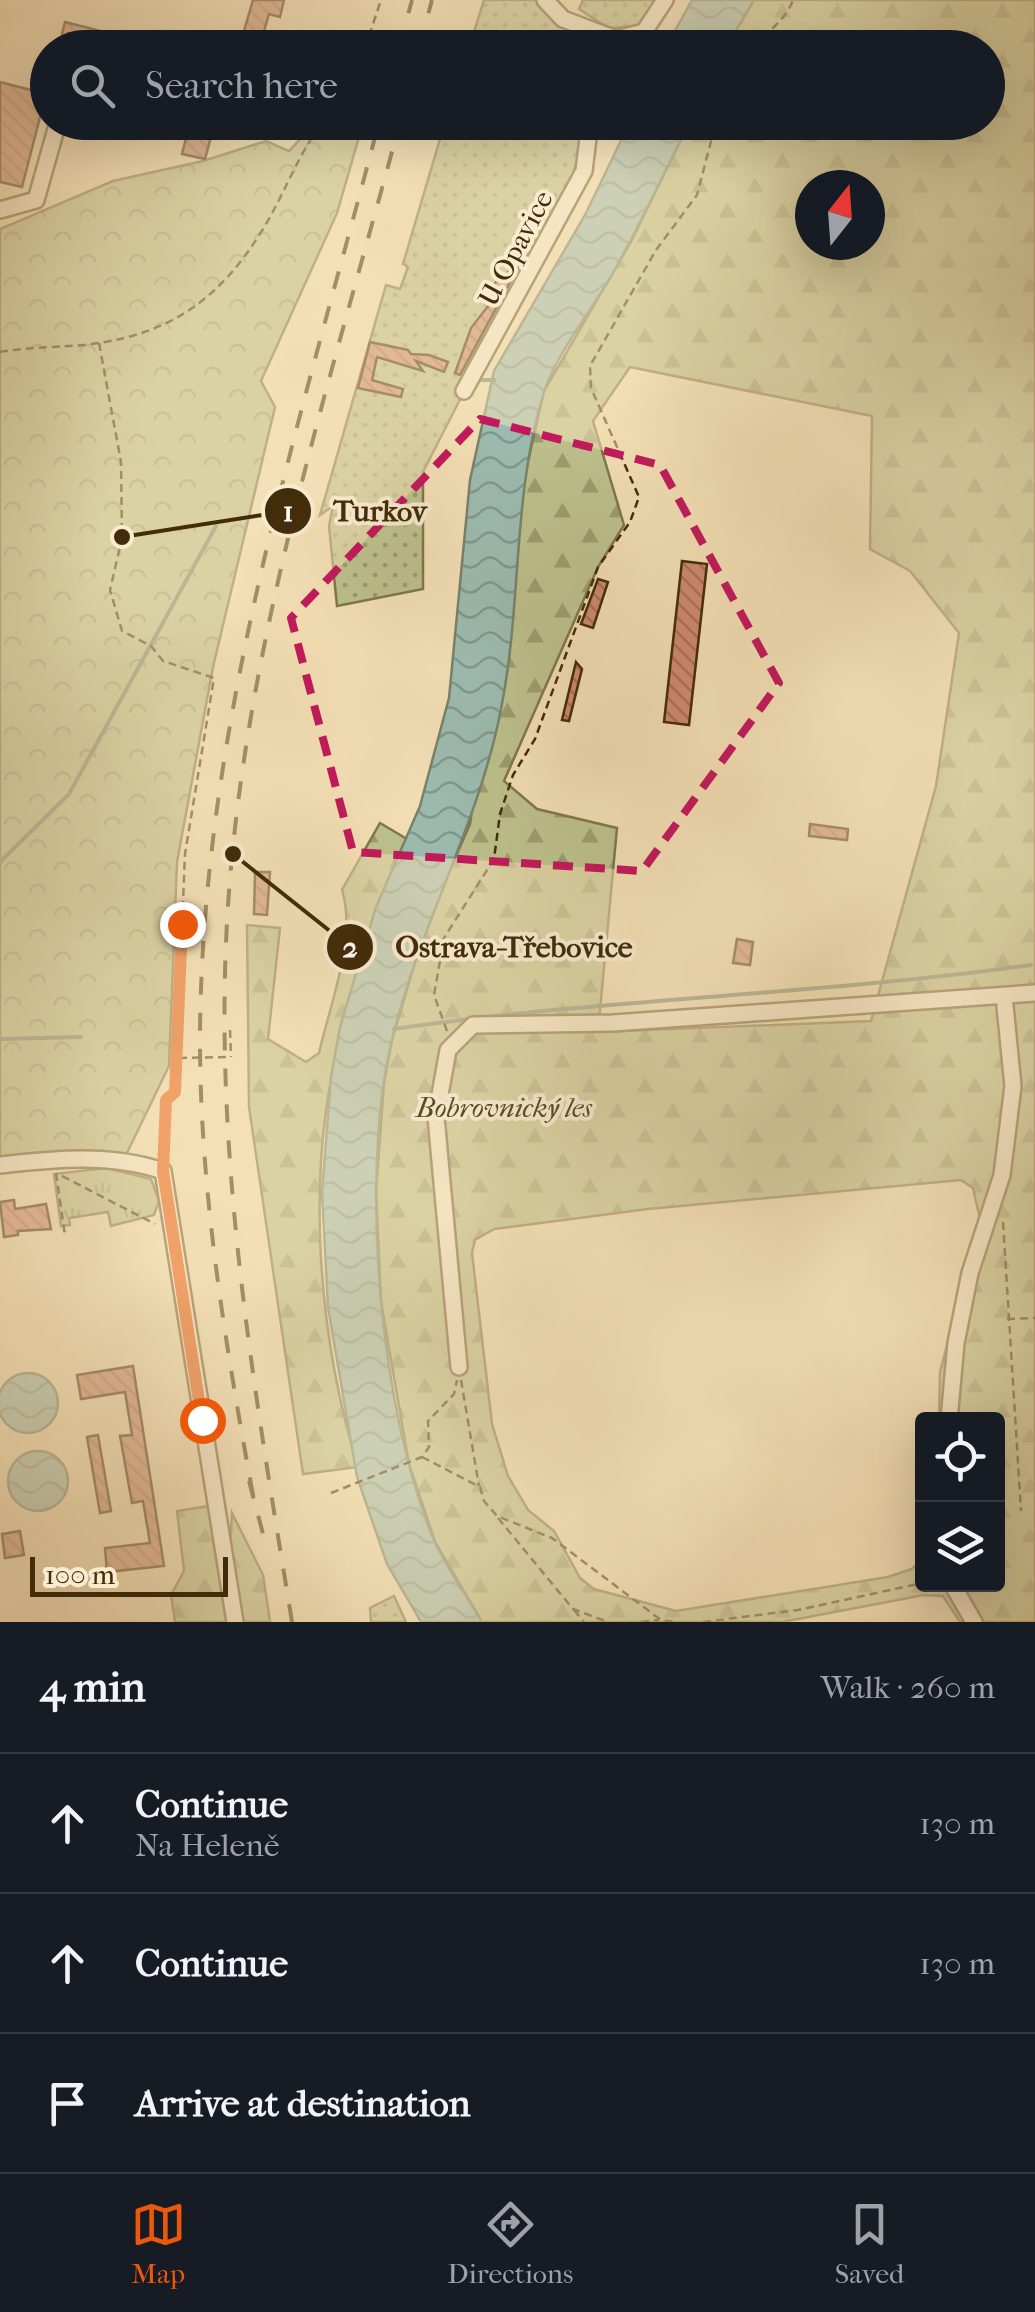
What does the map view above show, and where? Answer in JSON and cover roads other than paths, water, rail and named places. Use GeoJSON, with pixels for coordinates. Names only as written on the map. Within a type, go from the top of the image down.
{"type":"FeatureCollection","features":[{"type":"Feature","properties":{"kind":"street"},"geometry":{"type":"LineString","coordinates":[[545,0],[564,18],[588,30]]}},
{"type":"Feature","properties":{"kind":"street"},"geometry":{"type":"LineString","coordinates":[[645,30],[664,0]]}},
{"type":"Feature","properties":{"kind":"street"},"geometry":{"type":"LineString","coordinates":[[0,210],[36,200],[53,140]]}},
{"type":"Feature","properties":{"kind":"street","name":"U Opavice"},"geometry":{"type":"LineString","coordinates":[[464,391],[584,171],[588,140]]}},
{"type":"Feature","properties":{"kind":"street"},"geometry":{"type":"LineString","coordinates":[[459,1367],[436,1118],[451,1044],[473,1025],[612,1023],[1035,993]]}},
{"type":"Feature","properties":{"kind":"street"},"geometry":{"type":"LineString","coordinates":[[950,1412],[956,1343],[970,1273],[1002,1175],[1013,1086],[1004,996]]}},
{"type":"Feature","properties":{"kind":"street"},"geometry":{"type":"LineString","coordinates":[[0,1166],[54,1159],[130,1160],[163,1171],[235,1622]]}},
{"type":"Feature","properties":{"kind":"street"},"geometry":{"type":"LineString","coordinates":[[957,1592],[974,1622]]}},
{"type":"Feature","properties":{"kind":"water"},"geometry":{"type":"Polygon","coordinates":[[[692,0],[754,0],[736,30],[675,30],[692,0]]]}},
{"type":"Feature","properties":{"kind":"water"},"geometry":{"type":"Polygon","coordinates":[[[621,140],[681,140],[631,240],[564,351],[543,395],[526,473],[501,709],[478,793],[404,998],[382,1095],[377,1157],[380,1293],[400,1427],[434,1540],[482,1622],[421,1622],[387,1564],[357,1477],[328,1307],[322,1192],[331,1077],[340,1027],[376,907],[420,806],[449,698],[470,480],[494,371],[585,215],[621,140]]]}},
{"type":"Feature","properties":{"kind":"water"},"geometry":{"type":"Polygon","coordinates":[[[17,1376],[39,1376],[55,1392],[55,1414],[39,1430],[17,1430],[1,1414],[1,1392],[17,1376]]]}},
{"type":"Feature","properties":{"kind":"water"},"geometry":{"type":"Polygon","coordinates":[[[38,1451],[59,1460],[68,1481],[59,1502],[38,1511],[17,1502],[8,1481],[17,1460],[38,1451]]]}},
{"type":"Feature","properties":{"kind":"waterway"},"geometry":{"type":"LineString","coordinates":[[476,380],[494,380]]}},
{"type":"Feature","properties":{"kind":"waterway"},"geometry":{"type":"LineString","coordinates":[[0,862],[69,794],[216,526]]}},
{"type":"Feature","properties":{"kind":"waterway"},"geometry":{"type":"LineString","coordinates":[[394,1029],[553,1010],[872,983],[1031,965]]}},
{"type":"Feature","properties":{"kind":"waterway"},"geometry":{"type":"LineString","coordinates":[[0,1039],[81,1037]]}},
{"type":"Feature","properties":{"kind":"railway"},"geometry":{"type":"LineString","coordinates":[[404,30],[412,0]]}},
{"type":"Feature","properties":{"kind":"railway"},"geometry":{"type":"LineString","coordinates":[[424,30],[432,0]]}},
{"type":"Feature","properties":{"kind":"railway"},"geometry":{"type":"LineString","coordinates":[[253,1495],[224,1322],[204,1148],[200,1031],[205,915],[218,799],[261,571],[374,140]]}},
{"type":"Feature","properties":{"kind":"railway"},"geometry":{"type":"LineString","coordinates":[[292,1622],[240,1274],[226,1099],[227,922],[236,820],[270,618],[318,419],[395,140]]}},
{"type":"Feature","properties":{"kind":"railway"},"geometry":{"type":"LineString","coordinates":[[249,1481],[267,1549]]}},
{"type":"Feature","properties":{"kind":"place","name":"Turkov"},"geometry":{"type":"Point","coordinates":[122,537]}},
{"type":"Feature","properties":{"kind":"place","name":"Ostrava-Třebovice"},"geometry":{"type":"Point","coordinates":[233,854]}},
{"type":"Feature","properties":{"kind":"park label","name":"Bobrovnický les"},"geometry":{"type":"Point","coordinates":[504,1107]}}]}
